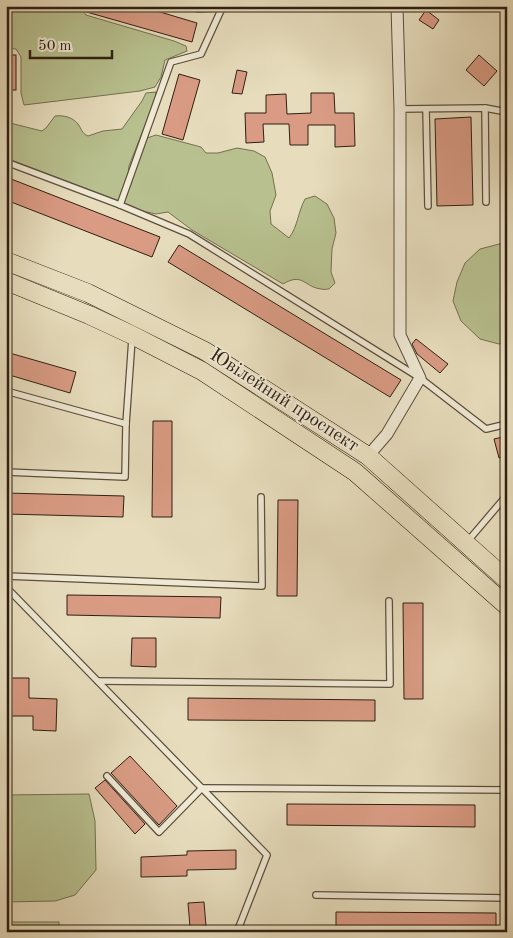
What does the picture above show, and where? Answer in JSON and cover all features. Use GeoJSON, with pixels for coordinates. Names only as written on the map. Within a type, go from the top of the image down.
{"type":"FeatureCollection","features":[{"type":"Feature","properties":{"kind":"main road","name":"Ювілейний проспект"},"geometry":{"type":"LineString","coordinates":[[6,261],[88,293],[205,351],[368,456],[507,580]]}},
{"type":"Feature","properties":{"kind":"main road","name":"Ювілейний проспект"},"geometry":{"type":"LineString","coordinates":[[6,281],[89,315],[202,371],[355,472],[507,606]]}},
{"type":"Feature","properties":{"kind":"main road"},"geometry":{"type":"LineString","coordinates":[[355,472],[368,456]]}},
{"type":"Feature","properties":{"kind":"street"},"geometry":{"type":"LineString","coordinates":[[368,456],[387,434],[420,378],[400,335],[400,109],[397,6]]}},
{"type":"Feature","properties":{"kind":"lane"},"geometry":{"type":"LineString","coordinates":[[188,6],[198,10],[243,6]]}},
{"type":"Feature","properties":{"kind":"lane"},"geometry":{"type":"LineString","coordinates":[[120,205],[171,62],[201,54],[222,8]]}},
{"type":"Feature","properties":{"kind":"lane"},"geometry":{"type":"LineString","coordinates":[[400,109],[485,108],[507,112]]}},
{"type":"Feature","properties":{"kind":"lane"},"geometry":{"type":"LineString","coordinates":[[485,108],[486,202]]}},
{"type":"Feature","properties":{"kind":"lane"},"geometry":{"type":"LineString","coordinates":[[426,109],[428,206]]}},
{"type":"Feature","properties":{"kind":"lane"},"geometry":{"type":"LineString","coordinates":[[6,162],[120,205],[189,234],[420,378],[486,429],[507,424]]}},
{"type":"Feature","properties":{"kind":"lane"},"geometry":{"type":"LineString","coordinates":[[6,472],[125,477],[126,424],[132,335]]}},
{"type":"Feature","properties":{"kind":"lane"},"geometry":{"type":"LineString","coordinates":[[6,391],[126,424]]}},
{"type":"Feature","properties":{"kind":"lane"},"geometry":{"type":"LineString","coordinates":[[466,543],[507,496]]}},
{"type":"Feature","properties":{"kind":"lane"},"geometry":{"type":"LineString","coordinates":[[6,576],[262,586],[261,497]]}},
{"type":"Feature","properties":{"kind":"lane"},"geometry":{"type":"LineString","coordinates":[[6,587],[267,855],[237,932]]}},
{"type":"Feature","properties":{"kind":"lane"},"geometry":{"type":"LineString","coordinates":[[98,681],[390,684],[389,601]]}},
{"type":"Feature","properties":{"kind":"lane"},"geometry":{"type":"LineString","coordinates":[[107,776],[159,832],[202,788],[507,790]]}},
{"type":"Feature","properties":{"kind":"lane"},"geometry":{"type":"LineString","coordinates":[[316,895],[507,898]]}},
{"type":"Feature","properties":{"kind":"green space"},"geometry":{"type":"Polygon","coordinates":[[[6,6],[76,6],[80,7],[86,15],[174,41],[186,46],[187,51],[165,60],[161,77],[155,87],[140,91],[24,105],[21,93],[21,57],[16,49],[6,48],[6,6]]]}},
{"type":"Feature","properties":{"kind":"green space"},"geometry":{"type":"Polygon","coordinates":[[[156,92],[155,100],[129,166],[128,175],[119,201],[6,158],[6,122],[42,131],[55,116],[65,116],[76,122],[88,136],[103,131],[122,129],[146,93],[156,92]]]}},
{"type":"Feature","properties":{"kind":"green space"},"geometry":{"type":"Polygon","coordinates":[[[156,135],[201,147],[206,153],[218,153],[237,148],[254,151],[265,157],[272,173],[276,195],[270,211],[271,224],[289,238],[305,199],[315,196],[327,204],[334,218],[336,233],[332,249],[331,272],[335,283],[329,289],[315,288],[295,279],[283,284],[192,230],[168,212],[156,214],[124,203],[147,138],[156,135]]]}},
{"type":"Feature","properties":{"kind":"green space"},"geometry":{"type":"Polygon","coordinates":[[[507,242],[507,342],[499,344],[480,339],[461,321],[453,301],[457,282],[465,263],[480,249],[507,242]]]}},
{"type":"Feature","properties":{"kind":"green space"},"geometry":{"type":"Polygon","coordinates":[[[89,794],[95,821],[96,870],[75,895],[55,901],[6,902],[6,795],[89,794]]]}},
{"type":"Feature","properties":{"kind":"green space"},"geometry":{"type":"Polygon","coordinates":[[[9,922],[59,922],[59,932],[9,932],[9,922]]]}},
{"type":"Feature","properties":{"kind":"building"},"geometry":{"type":"Polygon","coordinates":[[[76,6],[140,6],[197,23],[192,42],[76,9],[76,6]]]}},
{"type":"Feature","properties":{"kind":"building"},"geometry":{"type":"Polygon","coordinates":[[[426,10],[439,20],[433,29],[419,20],[426,10]]]}},
{"type":"Feature","properties":{"kind":"building"},"geometry":{"type":"Polygon","coordinates":[[[6,55],[16,55],[16,90],[6,90],[6,55]]]}},
{"type":"Feature","properties":{"kind":"building"},"geometry":{"type":"Polygon","coordinates":[[[479,55],[497,71],[484,86],[466,70],[479,55]]]}},
{"type":"Feature","properties":{"kind":"building"},"geometry":{"type":"Polygon","coordinates":[[[237,70],[247,72],[242,94],[232,93],[237,70]]]}},
{"type":"Feature","properties":{"kind":"building"},"geometry":{"type":"Polygon","coordinates":[[[179,74],[200,80],[183,140],[162,134],[179,74]]]}},
{"type":"Feature","properties":{"kind":"building"},"geometry":{"type":"Polygon","coordinates":[[[311,93],[334,93],[335,113],[354,113],[355,146],[335,147],[335,125],[308,125],[308,145],[290,145],[289,124],[263,124],[264,142],[246,143],[245,113],[266,113],[266,95],[286,94],[287,114],[311,113],[311,93]]]}},
{"type":"Feature","properties":{"kind":"building"},"geometry":{"type":"Polygon","coordinates":[[[471,117],[473,205],[437,206],[435,119],[471,117]]]}},
{"type":"Feature","properties":{"kind":"building"},"geometry":{"type":"Polygon","coordinates":[[[6,177],[160,237],[152,257],[6,200],[6,177]]]}},
{"type":"Feature","properties":{"kind":"building"},"geometry":{"type":"Polygon","coordinates":[[[179,245],[401,380],[390,397],[168,262],[179,245]]]}},
{"type":"Feature","properties":{"kind":"building"},"geometry":{"type":"Polygon","coordinates":[[[416,339],[448,364],[440,373],[417,354],[412,344],[416,339]]]}},
{"type":"Feature","properties":{"kind":"building"},"geometry":{"type":"Polygon","coordinates":[[[6,352],[76,372],[70,393],[6,374],[6,352]]]}},
{"type":"Feature","properties":{"kind":"building"},"geometry":{"type":"Polygon","coordinates":[[[153,421],[172,421],[172,517],[152,517],[153,421]]]}},
{"type":"Feature","properties":{"kind":"building"},"geometry":{"type":"Polygon","coordinates":[[[507,436],[507,456],[499,458],[494,439],[507,436]]]}},
{"type":"Feature","properties":{"kind":"building"},"geometry":{"type":"Polygon","coordinates":[[[6,493],[124,496],[123,517],[6,514],[6,493]]]}},
{"type":"Feature","properties":{"kind":"building"},"geometry":{"type":"Polygon","coordinates":[[[278,500],[298,500],[297,596],[277,596],[278,500]]]}},
{"type":"Feature","properties":{"kind":"building"},"geometry":{"type":"Polygon","coordinates":[[[67,595],[221,597],[220,618],[67,615],[67,595]]]}},
{"type":"Feature","properties":{"kind":"building"},"geometry":{"type":"Polygon","coordinates":[[[403,603],[423,603],[423,699],[404,699],[403,603]]]}},
{"type":"Feature","properties":{"kind":"building"},"geometry":{"type":"Polygon","coordinates":[[[132,638],[156,638],[156,667],[131,666],[132,638]]]}},
{"type":"Feature","properties":{"kind":"building"},"geometry":{"type":"Polygon","coordinates":[[[9,678],[29,678],[29,698],[57,699],[56,731],[33,730],[33,716],[6,716],[6,699],[9,699],[9,678]]]}},
{"type":"Feature","properties":{"kind":"building"},"geometry":{"type":"Polygon","coordinates":[[[188,698],[375,700],[375,721],[188,720],[188,698]]]}},
{"type":"Feature","properties":{"kind":"building"},"geometry":{"type":"Polygon","coordinates":[[[130,756],[177,806],[159,825],[111,773],[130,756]]]}},
{"type":"Feature","properties":{"kind":"building"},"geometry":{"type":"Polygon","coordinates":[[[105,780],[145,824],[135,834],[95,788],[105,780]]]}},
{"type":"Feature","properties":{"kind":"building"},"geometry":{"type":"Polygon","coordinates":[[[287,804],[475,805],[475,827],[287,825],[287,804]]]}},
{"type":"Feature","properties":{"kind":"building"},"geometry":{"type":"Polygon","coordinates":[[[236,850],[236,869],[187,870],[187,876],[141,877],[141,857],[187,855],[187,851],[236,850]]]}},
{"type":"Feature","properties":{"kind":"building"},"geometry":{"type":"Polygon","coordinates":[[[204,902],[206,926],[190,927],[188,903],[204,902]]]}},
{"type":"Feature","properties":{"kind":"building"},"geometry":{"type":"Polygon","coordinates":[[[336,912],[496,913],[496,932],[336,932],[336,912]]]}}]}
